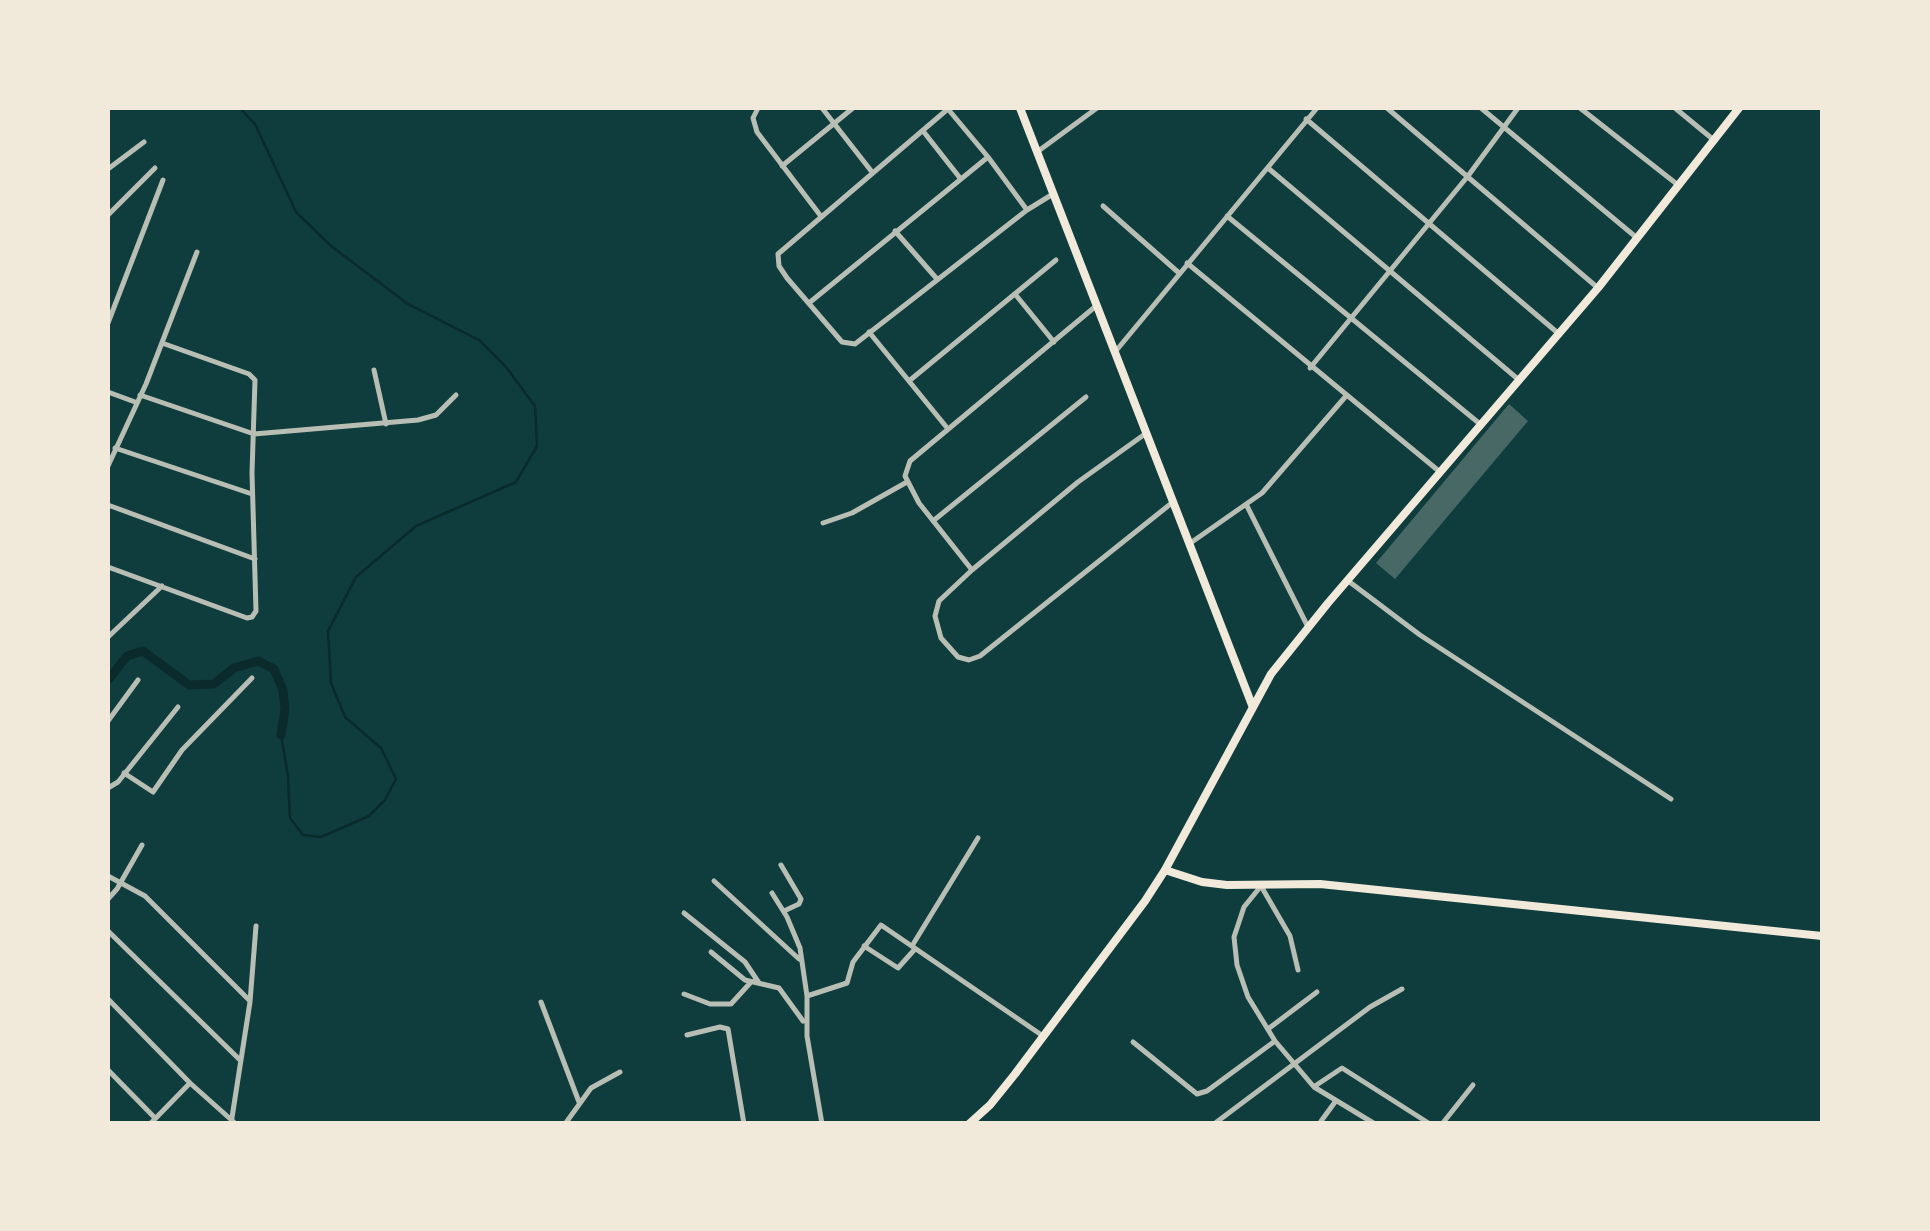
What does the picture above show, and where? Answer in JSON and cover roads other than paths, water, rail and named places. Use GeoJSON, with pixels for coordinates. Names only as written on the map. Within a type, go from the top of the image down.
{"type":"FeatureCollection","features":[{"type":"Feature","properties":{"kind":"main road"},"geometry":{"type":"LineString","coordinates":[[1020,108],[1252,705]]}},
{"type":"Feature","properties":{"kind":"main road"},"geometry":{"type":"LineString","coordinates":[[969,1124],[990,1105],[1165,870],[1271,674],[1598,288],[1740,108]]}},
{"type":"Feature","properties":{"kind":"main road"},"geometry":{"type":"LineString","coordinates":[[1165,870],[1202,882],[1337,886],[1822,936]]}},
{"type":"Feature","properties":{"kind":"street"},"geometry":{"type":"LineString","coordinates":[[758,108],[752,118],[754,124],[820,215]]}},
{"type":"Feature","properties":{"kind":"street"},"geometry":{"type":"LineString","coordinates":[[822,108],[872,173]]}},
{"type":"Feature","properties":{"kind":"street"},"geometry":{"type":"LineString","coordinates":[[782,166],[853,108]]}},
{"type":"Feature","properties":{"kind":"street"},"geometry":{"type":"LineString","coordinates":[[1027,210],[949,108],[782,248],[776,259],[842,342],[856,344],[1052,194]]}},
{"type":"Feature","properties":{"kind":"street"},"geometry":{"type":"LineString","coordinates":[[1037,152],[1097,108]]}},
{"type":"Feature","properties":{"kind":"street"},"geometry":{"type":"LineString","coordinates":[[1114,354],[1317,108]]}},
{"type":"Feature","properties":{"kind":"street"},"geometry":{"type":"LineString","coordinates":[[1387,108],[1598,288]]}},
{"type":"Feature","properties":{"kind":"street"},"geometry":{"type":"LineString","coordinates":[[1481,108],[1638,238]]}},
{"type":"Feature","properties":{"kind":"street"},"geometry":{"type":"LineString","coordinates":[[1310,368],[1430,224],[1518,108]]}},
{"type":"Feature","properties":{"kind":"street"},"geometry":{"type":"LineString","coordinates":[[1580,108],[1678,185]]}},
{"type":"Feature","properties":{"kind":"street"},"geometry":{"type":"LineString","coordinates":[[1675,108],[1715,141]]}},
{"type":"Feature","properties":{"kind":"street"},"geometry":{"type":"LineString","coordinates":[[1306,119],[1559,334]]}},
{"type":"Feature","properties":{"kind":"street"},"geometry":{"type":"LineString","coordinates":[[923,131],[960,178]]}},
{"type":"Feature","properties":{"kind":"street"},"geometry":{"type":"LineString","coordinates":[[108,169],[144,142]]}},
{"type":"Feature","properties":{"kind":"street"},"geometry":{"type":"LineString","coordinates":[[808,303],[989,157]]}},
{"type":"Feature","properties":{"kind":"street"},"geometry":{"type":"LineString","coordinates":[[108,215],[155,168]]}},
{"type":"Feature","properties":{"kind":"street"},"geometry":{"type":"LineString","coordinates":[[1268,168],[1519,380]]}},
{"type":"Feature","properties":{"kind":"street"},"geometry":{"type":"LineString","coordinates":[[108,323],[162,180]]}},
{"type":"Feature","properties":{"kind":"street"},"geometry":{"type":"LineString","coordinates":[[1104,206],[1180,272]]}},
{"type":"Feature","properties":{"kind":"street"},"geometry":{"type":"LineString","coordinates":[[1228,216],[1480,424]]}},
{"type":"Feature","properties":{"kind":"street"},"geometry":{"type":"LineString","coordinates":[[895,231],[938,279]]}},
{"type":"Feature","properties":{"kind":"street"},"geometry":{"type":"LineString","coordinates":[[108,466],[109,455],[140,395],[198,252]]}},
{"type":"Feature","properties":{"kind":"street"},"geometry":{"type":"LineString","coordinates":[[909,381],[1056,260]]}},
{"type":"Feature","properties":{"kind":"street"},"geometry":{"type":"LineString","coordinates":[[1187,263],[1440,472]]}},
{"type":"Feature","properties":{"kind":"street"},"geometry":{"type":"LineString","coordinates":[[1015,294],[1054,342]]}},
{"type":"Feature","properties":{"kind":"street"},"geometry":{"type":"LineString","coordinates":[[823,524],[852,513],[906,479],[915,454],[1096,306]]}},
{"type":"Feature","properties":{"kind":"street"},"geometry":{"type":"LineString","coordinates":[[869,332],[948,429]]}},
{"type":"Feature","properties":{"kind":"street"},"geometry":{"type":"LineString","coordinates":[[108,567],[247,618],[254,616],[258,601],[252,494],[255,380],[162,343]]}},
{"type":"Feature","properties":{"kind":"street"},"geometry":{"type":"LineString","coordinates":[[374,370],[386,424]]}},
{"type":"Feature","properties":{"kind":"street"},"geometry":{"type":"LineString","coordinates":[[108,392],[135,402]]}},
{"type":"Feature","properties":{"kind":"street"},"geometry":{"type":"LineString","coordinates":[[140,395],[254,434],[386,424],[436,414],[456,394]]}},
{"type":"Feature","properties":{"kind":"street"},"geometry":{"type":"LineString","coordinates":[[932,522],[1086,396]]}},
{"type":"Feature","properties":{"kind":"street"},"geometry":{"type":"LineString","coordinates":[[1188,544],[1247,506],[1346,396]]}},
{"type":"Feature","properties":{"kind":"street"},"geometry":{"type":"LineString","coordinates":[[1145,434],[1078,482],[972,570],[939,601],[936,628],[963,660],[980,656],[1173,502]]}},
{"type":"Feature","properties":{"kind":"street"},"geometry":{"type":"LineString","coordinates":[[114,448],[252,494]]}},
{"type":"Feature","properties":{"kind":"street"},"geometry":{"type":"LineString","coordinates":[[906,479],[932,522],[972,570]]}},
{"type":"Feature","properties":{"kind":"street"},"geometry":{"type":"LineString","coordinates":[[108,504],[256,560]]}},
{"type":"Feature","properties":{"kind":"street"},"geometry":{"type":"LineString","coordinates":[[1247,506],[1308,627]]}},
{"type":"Feature","properties":{"kind":"street"},"geometry":{"type":"LineString","coordinates":[[1347,580],[1420,635],[1670,800]]}},
{"type":"Feature","properties":{"kind":"street"},"geometry":{"type":"LineString","coordinates":[[108,637],[162,586]]}},
{"type":"Feature","properties":{"kind":"street"},"geometry":{"type":"LineString","coordinates":[[124,774],[153,792],[182,750],[252,678]]}},
{"type":"Feature","properties":{"kind":"street"},"geometry":{"type":"LineString","coordinates":[[108,721],[138,680]]}},
{"type":"Feature","properties":{"kind":"street"},"geometry":{"type":"LineString","coordinates":[[108,788],[178,707]]}},
{"type":"Feature","properties":{"kind":"street"},"geometry":{"type":"LineString","coordinates":[[864,946],[898,968],[978,838]]}},
{"type":"Feature","properties":{"kind":"street"},"geometry":{"type":"LineString","coordinates":[[108,899],[142,845]]}},
{"type":"Feature","properties":{"kind":"street"},"geometry":{"type":"LineString","coordinates":[[780,865],[801,902],[783,911]]}},
{"type":"Feature","properties":{"kind":"street"},"geometry":{"type":"LineString","coordinates":[[108,876],[146,896],[250,1002]]}},
{"type":"Feature","properties":{"kind":"street"},"geometry":{"type":"LineString","coordinates":[[714,881],[800,958]]}},
{"type":"Feature","properties":{"kind":"street"},"geometry":{"type":"LineString","coordinates":[[1298,970],[1290,936],[1260,886],[1244,906],[1234,949],[1248,997],[1274,1040],[1314,1087],[1375,1124]]}},
{"type":"Feature","properties":{"kind":"street"},"geometry":{"type":"LineString","coordinates":[[772,893],[798,941],[807,996],[805,1023],[822,1124]]}},
{"type":"Feature","properties":{"kind":"street"},"geometry":{"type":"LineString","coordinates":[[684,914],[745,962],[755,983]]}},
{"type":"Feature","properties":{"kind":"street"},"geometry":{"type":"LineString","coordinates":[[807,996],[847,983],[851,966],[880,925],[1043,1036]]}},
{"type":"Feature","properties":{"kind":"street"},"geometry":{"type":"LineString","coordinates":[[232,1123],[250,1002],[256,926]]}},
{"type":"Feature","properties":{"kind":"street"},"geometry":{"type":"LineString","coordinates":[[108,931],[240,1060]]}},
{"type":"Feature","properties":{"kind":"street"},"geometry":{"type":"LineString","coordinates":[[711,952],[755,983],[779,988],[805,1023]]}},
{"type":"Feature","properties":{"kind":"street"},"geometry":{"type":"LineString","coordinates":[[684,994],[710,1004],[731,1004],[755,983]]}},
{"type":"Feature","properties":{"kind":"street"},"geometry":{"type":"LineString","coordinates":[[1214,1124],[1370,1007],[1402,989]]}},
{"type":"Feature","properties":{"kind":"street"},"geometry":{"type":"LineString","coordinates":[[1268,1030],[1317,992]]}},
{"type":"Feature","properties":{"kind":"street"},"geometry":{"type":"LineString","coordinates":[[542,1002],[579,1102]]}},
{"type":"Feature","properties":{"kind":"street"},"geometry":{"type":"LineString","coordinates":[[109,1004],[232,1123]]}},
{"type":"Feature","properties":{"kind":"street"},"geometry":{"type":"LineString","coordinates":[[687,1035],[720,1026],[728,1029],[744,1124]]}},
{"type":"Feature","properties":{"kind":"street"},"geometry":{"type":"LineString","coordinates":[[1133,1042],[1197,1094],[1274,1040]]}},
{"type":"Feature","properties":{"kind":"street"},"geometry":{"type":"LineString","coordinates":[[1314,1087],[1342,1068],[1430,1124]]}},
{"type":"Feature","properties":{"kind":"street"},"geometry":{"type":"LineString","coordinates":[[108,1070],[152,1121],[190,1083]]}},
{"type":"Feature","properties":{"kind":"street"},"geometry":{"type":"LineString","coordinates":[[565,1124],[598,1082],[620,1072]]}},
{"type":"Feature","properties":{"kind":"street"},"geometry":{"type":"LineString","coordinates":[[1442,1124],[1473,1085]]}},
{"type":"Feature","properties":{"kind":"street"},"geometry":{"type":"LineString","coordinates":[[1319,1124],[1336,1100]]}},
{"type":"Feature","properties":{"kind":"waterway"},"geometry":{"type":"LineString","coordinates":[[240,108],[255,124],[296,212],[331,246],[408,304],[479,340],[506,367],[535,406],[537,446],[516,482],[416,526],[356,577],[328,631],[331,683],[345,717],[381,748],[396,779],[385,800],[369,816],[321,837],[303,835],[290,818],[281,735]]}},
{"type":"Feature","properties":{"kind":"waterway"},"geometry":{"type":"LineString","coordinates":[[108,680],[127,656],[143,651],[189,685],[214,684],[234,668],[258,661],[274,669],[283,690],[281,735]]}}]}
